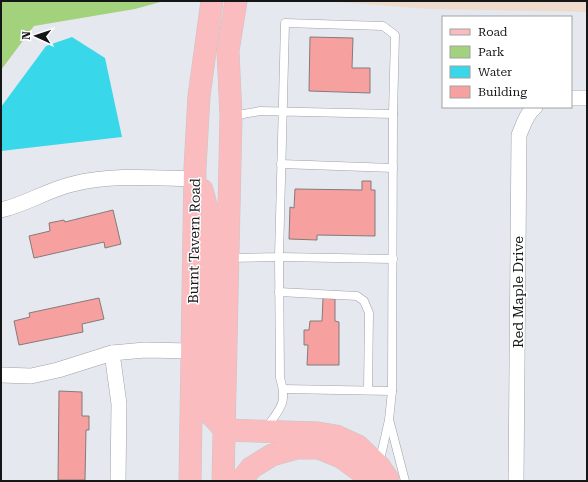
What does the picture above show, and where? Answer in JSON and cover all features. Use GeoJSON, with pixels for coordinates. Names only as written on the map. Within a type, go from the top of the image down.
{"type":"FeatureCollection","features":[{"type":"Feature","properties":{"kind":"main road","name":"Burnt Tavern Road"},"geometry":{"type":"LineString","coordinates":[[190,481],[195,173],[199,96],[212,1]]}},
{"type":"Feature","properties":{"kind":"main road"},"geometry":{"type":"LineString","coordinates":[[224,481],[231,116],[228,51],[236,1]]}},
{"type":"Feature","properties":{"kind":"main road"},"geometry":{"type":"LineString","coordinates":[[208,26],[216,40],[212,100],[221,110],[231,116]]}},
{"type":"Feature","properties":{"kind":"main road"},"geometry":{"type":"LineString","coordinates":[[195,173],[211,224],[208,399],[212,416],[225,430],[318,433],[336,436],[358,446],[378,476]]}},
{"type":"Feature","properties":{"kind":"main road"},"geometry":{"type":"LineString","coordinates":[[241,481],[251,468],[272,455],[297,448],[319,448],[341,457],[363,473],[378,476]]}},
{"type":"Feature","properties":{"kind":"street"},"geometry":{"type":"LineString","coordinates":[[572,98],[587,98]]}},
{"type":"Feature","properties":{"kind":"street","name":"Red Maple Drive"},"geometry":{"type":"LineString","coordinates":[[516,481],[519,135],[525,120],[534,108]]}},
{"type":"Feature","properties":{"kind":"street"},"geometry":{"type":"LineString","coordinates":[[1,210],[14,207],[55,188],[73,183],[95,179],[195,173]]}},
{"type":"Feature","properties":{"kind":"street"},"geometry":{"type":"LineString","coordinates":[[1,375],[31,376],[58,370],[112,353],[144,350],[192,351]]}},
{"type":"Feature","properties":{"kind":"street"},"geometry":{"type":"LineString","coordinates":[[112,353],[119,404],[118,481]]}},
{"type":"Feature","properties":{"kind":"lane"},"geometry":{"type":"LineString","coordinates":[[265,431],[282,405],[283,389],[280,378],[279,257],[285,23],[382,26],[394,35],[392,391],[389,420],[378,476]]}},
{"type":"Feature","properties":{"kind":"lane"},"geometry":{"type":"LineString","coordinates":[[231,116],[260,111],[394,114]]}},
{"type":"Feature","properties":{"kind":"lane"},"geometry":{"type":"LineString","coordinates":[[281,164],[393,168]]}},
{"type":"Feature","properties":{"kind":"lane"},"geometry":{"type":"LineString","coordinates":[[228,258],[279,257],[393,259]]}},
{"type":"Feature","properties":{"kind":"lane"},"geometry":{"type":"LineString","coordinates":[[279,292],[357,296],[364,301],[369,313],[368,390]]}},
{"type":"Feature","properties":{"kind":"lane"},"geometry":{"type":"LineString","coordinates":[[283,389],[392,391]]}},
{"type":"Feature","properties":{"kind":"lane"},"geometry":{"type":"LineString","coordinates":[[389,420],[405,481]]}},
{"type":"Feature","properties":{"kind":"shaded area"},"geometry":{"type":"Polygon","coordinates":[[[322,1],[587,1],[587,12],[429,9],[322,1]]]}},
{"type":"Feature","properties":{"kind":"green space"},"geometry":{"type":"Polygon","coordinates":[[[1,1],[164,1],[135,9],[34,26],[1,70],[1,1]]]}},
{"type":"Feature","properties":{"kind":"water"},"geometry":{"type":"Polygon","coordinates":[[[72,37],[105,58],[122,137],[1,151],[1,107],[46,46],[72,37]]]}},
{"type":"Feature","properties":{"kind":"building"},"geometry":{"type":"Polygon","coordinates":[[[310,37],[353,38],[352,68],[370,68],[370,93],[309,91],[310,37]]]}},
{"type":"Feature","properties":{"kind":"building"},"geometry":{"type":"Polygon","coordinates":[[[362,181],[371,181],[371,190],[375,190],[375,236],[317,235],[317,240],[289,239],[290,207],[294,208],[295,189],[362,190],[362,181]]]}},
{"type":"Feature","properties":{"kind":"building"},"geometry":{"type":"Polygon","coordinates":[[[113,210],[121,244],[105,248],[104,242],[34,258],[29,236],[50,231],[49,223],[64,220],[65,222],[113,210]]]}},
{"type":"Feature","properties":{"kind":"building"},"geometry":{"type":"Polygon","coordinates":[[[99,298],[104,319],[82,324],[83,332],[19,345],[14,321],[30,317],[29,313],[99,298]]]}},
{"type":"Feature","properties":{"kind":"building"},"geometry":{"type":"Polygon","coordinates":[[[323,298],[335,299],[335,321],[339,322],[339,365],[307,365],[308,345],[304,345],[304,330],[309,330],[310,321],[322,321],[323,298]]]}},
{"type":"Feature","properties":{"kind":"building"},"geometry":{"type":"Polygon","coordinates":[[[59,391],[82,392],[82,416],[89,416],[89,430],[86,430],[85,480],[58,480],[59,391]]]}}]}
